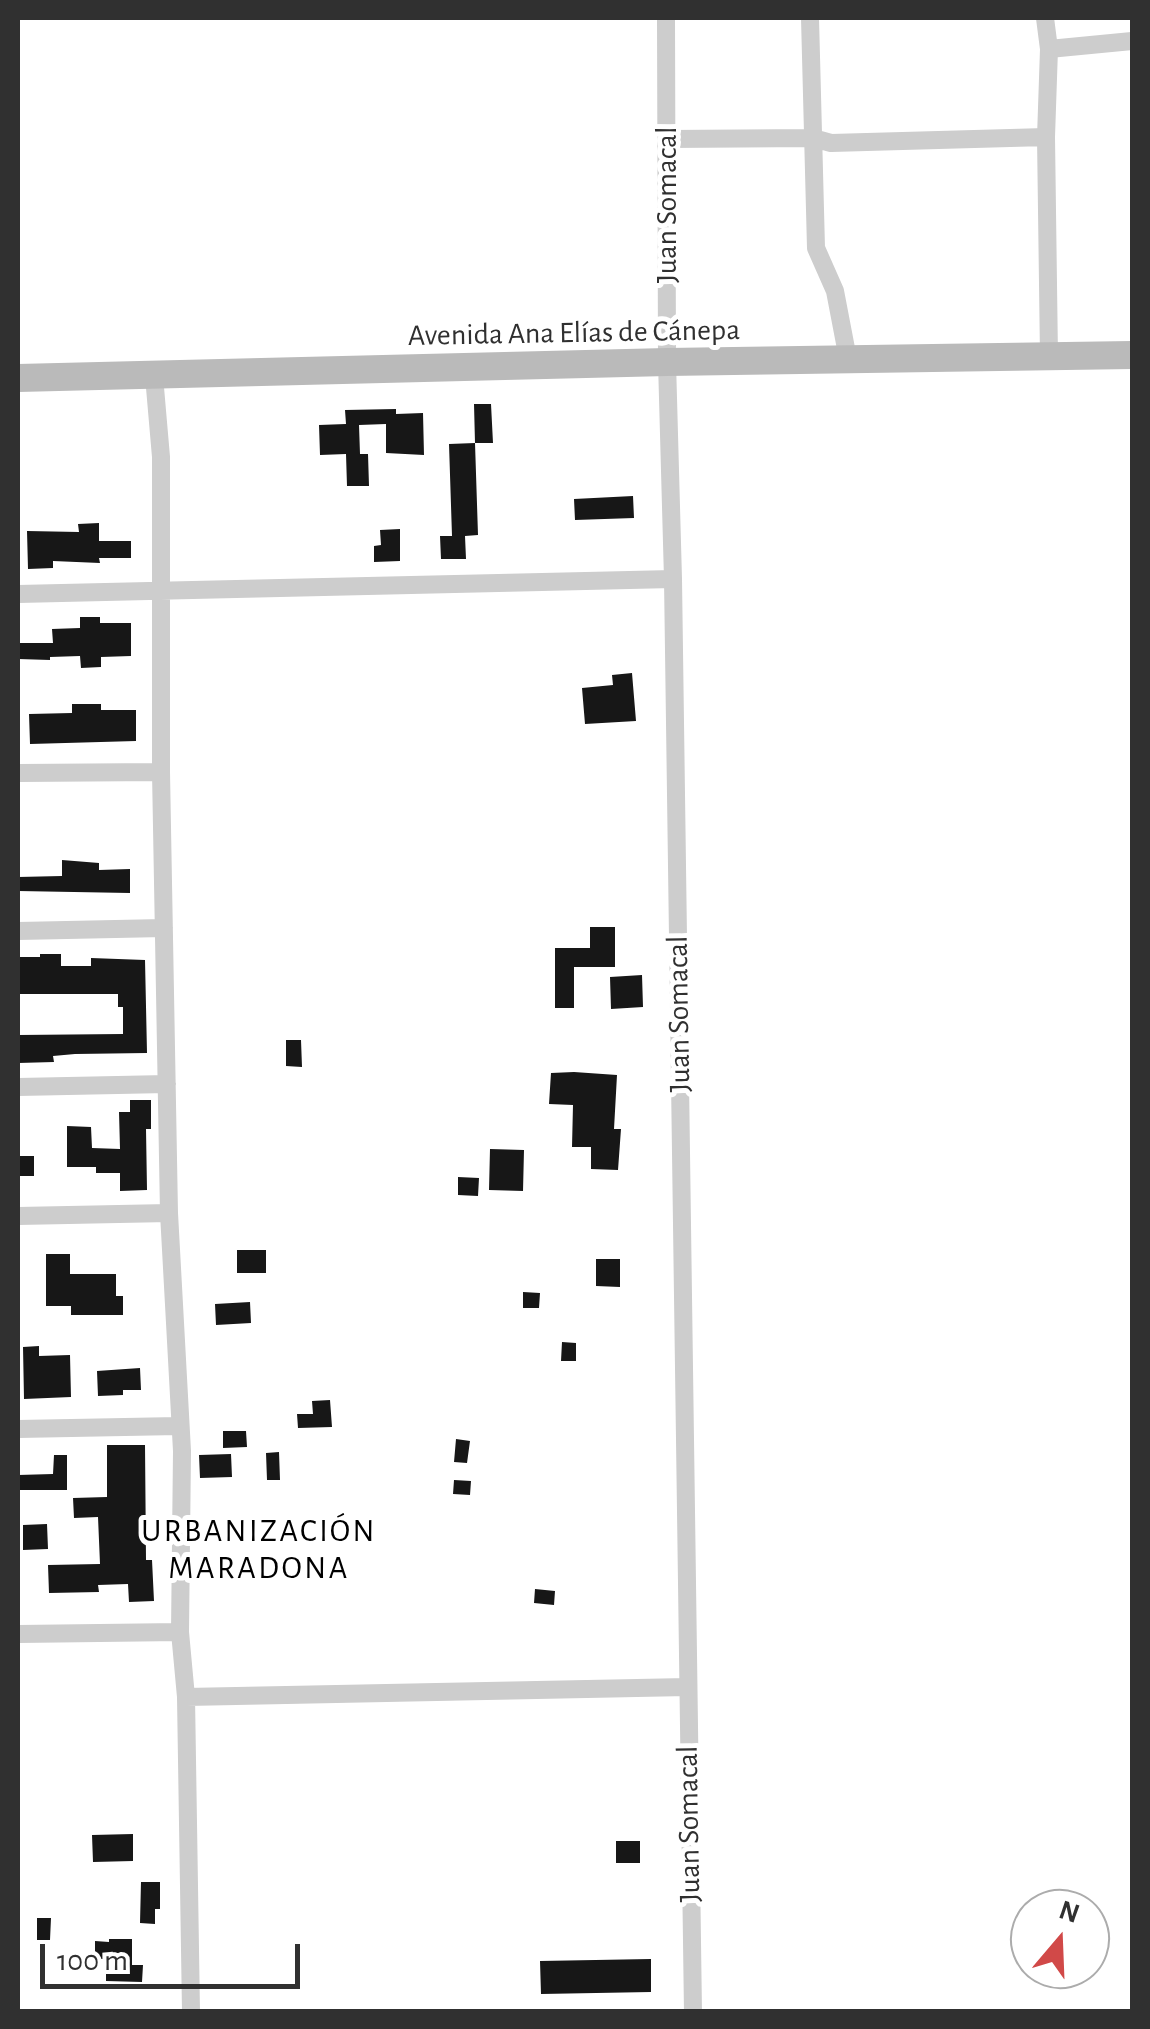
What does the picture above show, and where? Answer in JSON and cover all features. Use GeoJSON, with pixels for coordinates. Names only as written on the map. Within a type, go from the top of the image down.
{"type":"FeatureCollection","features":[{"type":"Feature","properties":{"kind":"main road","name":"Avenida Ana Elías de Cánepa"},"geometry":{"type":"LineString","coordinates":[[18,378],[1132,354]]}},
{"type":"Feature","properties":{"kind":"street","name":"Juan Somacal"},"geometry":{"type":"LineString","coordinates":[[666,18],[667,362],[693,2012]]}},
{"type":"Feature","properties":{"kind":"street"},"geometry":{"type":"LineString","coordinates":[[810,18],[816,248],[841,313],[848,359]]}},
{"type":"Feature","properties":{"kind":"street"},"geometry":{"type":"LineString","coordinates":[[1045,18],[1049,49],[1049,357]]}},
{"type":"Feature","properties":{"kind":"street"},"geometry":{"type":"LineString","coordinates":[[1049,49],[1132,41]]}},
{"type":"Feature","properties":{"kind":"street"},"geometry":{"type":"LineString","coordinates":[[668,139],[813,138],[831,143],[1046,136]]}},
{"type":"Feature","properties":{"kind":"street"},"geometry":{"type":"LineString","coordinates":[[154,376],[161,457],[161,772],[170,1213],[183,1540],[180,1632],[186,1697],[190,2012]]}},
{"type":"Feature","properties":{"kind":"street"},"geometry":{"type":"LineString","coordinates":[[18,594],[673,579]]}},
{"type":"Feature","properties":{"kind":"street"},"geometry":{"type":"LineString","coordinates":[[18,774],[161,772]]}},
{"type":"Feature","properties":{"kind":"street"},"geometry":{"type":"LineString","coordinates":[[18,931],[164,928]]}},
{"type":"Feature","properties":{"kind":"street"},"geometry":{"type":"LineString","coordinates":[[18,1086],[167,1084]]}},
{"type":"Feature","properties":{"kind":"street"},"geometry":{"type":"LineString","coordinates":[[18,1216],[170,1213]]}},
{"type":"Feature","properties":{"kind":"street"},"geometry":{"type":"LineString","coordinates":[[18,1429],[178,1426]]}},
{"type":"Feature","properties":{"kind":"street"},"geometry":{"type":"LineString","coordinates":[[18,1634],[180,1632]]}},
{"type":"Feature","properties":{"kind":"street"},"geometry":{"type":"LineString","coordinates":[[186,1697],[686,1687]]}},
{"type":"Feature","properties":{"kind":"building"},"geometry":{"type":"Polygon","coordinates":[[[474,404],[491,404],[493,443],[475,443],[474,404]]]}},
{"type":"Feature","properties":{"kind":"building"},"geometry":{"type":"Polygon","coordinates":[[[396,409],[396,414],[423,413],[424,455],[386,453],[386,424],[359,425],[360,454],[368,454],[369,486],[347,486],[346,454],[320,455],[319,425],[346,424],[345,410],[396,409]]]}},
{"type":"Feature","properties":{"kind":"building"},"geometry":{"type":"Polygon","coordinates":[[[475,443],[478,535],[465,536],[466,559],[441,559],[440,536],[452,536],[449,444],[475,443]]]}},
{"type":"Feature","properties":{"kind":"building"},"geometry":{"type":"Polygon","coordinates":[[[633,496],[634,518],[575,520],[574,499],[633,496]]]}},
{"type":"Feature","properties":{"kind":"building"},"geometry":{"type":"Polygon","coordinates":[[[99,523],[99,541],[131,541],[131,558],[99,558],[100,563],[53,561],[53,568],[28,569],[27,531],[79,532],[78,524],[99,523]]]}},
{"type":"Feature","properties":{"kind":"building"},"geometry":{"type":"Polygon","coordinates":[[[400,529],[400,561],[374,562],[374,546],[381,545],[380,530],[400,529]]]}},
{"type":"Feature","properties":{"kind":"building"},"geometry":{"type":"Polygon","coordinates":[[[80,617],[100,617],[100,623],[131,623],[131,656],[101,657],[101,667],[81,668],[80,656],[18,659],[18,643],[53,643],[52,629],[80,628],[80,617]]]}},
{"type":"Feature","properties":{"kind":"building"},"geometry":{"type":"Polygon","coordinates":[[[632,673],[636,721],[585,724],[582,688],[613,685],[612,675],[632,673]]]}},
{"type":"Feature","properties":{"kind":"building"},"geometry":{"type":"Polygon","coordinates":[[[72,704],[101,704],[101,710],[136,710],[136,741],[30,744],[29,714],[72,713],[72,704]]]}},
{"type":"Feature","properties":{"kind":"building"},"geometry":{"type":"Polygon","coordinates":[[[62,860],[99,863],[99,870],[130,869],[130,893],[18,891],[18,877],[62,876],[62,860]]]}},
{"type":"Feature","properties":{"kind":"building"},"geometry":{"type":"Polygon","coordinates":[[[590,927],[615,927],[615,967],[574,967],[574,1008],[555,1008],[555,948],[590,948],[590,927]]]}},
{"type":"Feature","properties":{"kind":"building"},"geometry":{"type":"Polygon","coordinates":[[[61,954],[61,966],[91,966],[91,958],[145,960],[147,1053],[75,1054],[53,1056],[54,1062],[18,1063],[18,1035],[123,1034],[123,1007],[118,1007],[118,994],[18,994],[18,957],[61,954]]]}},
{"type":"Feature","properties":{"kind":"building"},"geometry":{"type":"Polygon","coordinates":[[[642,975],[643,1007],[611,1009],[610,977],[642,975]]]}},
{"type":"Feature","properties":{"kind":"building"},"geometry":{"type":"Polygon","coordinates":[[[286,1040],[301,1040],[302,1067],[286,1066],[286,1040]]]}},
{"type":"Feature","properties":{"kind":"building"},"geometry":{"type":"Polygon","coordinates":[[[551,1073],[617,1075],[614,1129],[621,1129],[618,1170],[591,1169],[591,1147],[572,1147],[573,1105],[549,1104],[551,1073]]]}},
{"type":"Feature","properties":{"kind":"building"},"geometry":{"type":"Polygon","coordinates":[[[130,1100],[151,1100],[151,1129],[146,1129],[147,1190],[120,1191],[120,1173],[96,1173],[96,1167],[67,1167],[67,1126],[91,1127],[92,1148],[120,1149],[119,1112],[130,1112],[130,1100]]]}},
{"type":"Feature","properties":{"kind":"building"},"geometry":{"type":"Polygon","coordinates":[[[490,1149],[524,1150],[523,1191],[489,1190],[490,1149]]]}},
{"type":"Feature","properties":{"kind":"building"},"geometry":{"type":"Polygon","coordinates":[[[18,1156],[34,1156],[34,1176],[18,1176],[18,1156]]]}},
{"type":"Feature","properties":{"kind":"building"},"geometry":{"type":"Polygon","coordinates":[[[458,1177],[479,1178],[478,1196],[458,1195],[458,1177]]]}},
{"type":"Feature","properties":{"kind":"building"},"geometry":{"type":"Polygon","coordinates":[[[237,1250],[266,1250],[266,1273],[237,1273],[237,1250]]]}},
{"type":"Feature","properties":{"kind":"building"},"geometry":{"type":"Polygon","coordinates":[[[46,1254],[70,1254],[70,1274],[116,1274],[116,1296],[123,1296],[123,1315],[71,1315],[71,1306],[46,1306],[46,1254]]]}},
{"type":"Feature","properties":{"kind":"building"},"geometry":{"type":"Polygon","coordinates":[[[596,1259],[620,1259],[620,1287],[596,1286],[596,1259]]]}},
{"type":"Feature","properties":{"kind":"building"},"geometry":{"type":"Polygon","coordinates":[[[523,1292],[540,1293],[539,1308],[523,1308],[523,1292]]]}},
{"type":"Feature","properties":{"kind":"building"},"geometry":{"type":"Polygon","coordinates":[[[250,1302],[251,1323],[216,1325],[215,1304],[250,1302]]]}},
{"type":"Feature","properties":{"kind":"building"},"geometry":{"type":"Polygon","coordinates":[[[562,1342],[576,1343],[576,1361],[561,1361],[562,1342]]]}},
{"type":"Feature","properties":{"kind":"building"},"geometry":{"type":"Polygon","coordinates":[[[39,1346],[39,1356],[70,1355],[71,1397],[24,1399],[23,1347],[39,1346]]]}},
{"type":"Feature","properties":{"kind":"building"},"geometry":{"type":"Polygon","coordinates":[[[140,1368],[141,1390],[98,1396],[97,1371],[140,1368]]]}},
{"type":"Feature","properties":{"kind":"building"},"geometry":{"type":"Polygon","coordinates":[[[330,1400],[332,1427],[298,1428],[297,1414],[313,1414],[312,1401],[330,1400]]]}},
{"type":"Feature","properties":{"kind":"building"},"geometry":{"type":"Polygon","coordinates":[[[223,1431],[246,1431],[247,1447],[223,1448],[223,1431]]]}},
{"type":"Feature","properties":{"kind":"building"},"geometry":{"type":"Polygon","coordinates":[[[456,1439],[470,1441],[467,1463],[454,1462],[456,1439]]]}},
{"type":"Feature","properties":{"kind":"building"},"geometry":{"type":"Polygon","coordinates":[[[107,1445],[145,1445],[146,1560],[152,1560],[154,1601],[129,1602],[128,1584],[98,1585],[99,1592],[49,1593],[48,1565],[100,1564],[98,1517],[74,1518],[73,1498],[107,1497],[107,1445]]]}},
{"type":"Feature","properties":{"kind":"building"},"geometry":{"type":"Polygon","coordinates":[[[279,1452],[280,1480],[267,1480],[266,1453],[279,1452]]]}},
{"type":"Feature","properties":{"kind":"building"},"geometry":{"type":"Polygon","coordinates":[[[231,1454],[232,1477],[200,1478],[199,1455],[231,1454]]]}},
{"type":"Feature","properties":{"kind":"building"},"geometry":{"type":"Polygon","coordinates":[[[54,1455],[67,1455],[67,1490],[18,1490],[18,1475],[53,1474],[54,1455]]]}},
{"type":"Feature","properties":{"kind":"building"},"geometry":{"type":"Polygon","coordinates":[[[454,1480],[471,1481],[470,1495],[453,1494],[454,1480]]]}},
{"type":"Feature","properties":{"kind":"building"},"geometry":{"type":"Polygon","coordinates":[[[47,1524],[48,1549],[23,1550],[23,1525],[47,1524]]]}},
{"type":"Feature","properties":{"kind":"building"},"geometry":{"type":"Polygon","coordinates":[[[535,1589],[555,1591],[554,1605],[534,1603],[535,1589]]]}},
{"type":"Feature","properties":{"kind":"building"},"geometry":{"type":"Polygon","coordinates":[[[133,1834],[133,1861],[93,1862],[92,1835],[133,1834]]]}},
{"type":"Feature","properties":{"kind":"building"},"geometry":{"type":"Polygon","coordinates":[[[616,1841],[640,1841],[640,1863],[616,1863],[616,1841]]]}},
{"type":"Feature","properties":{"kind":"building"},"geometry":{"type":"Polygon","coordinates":[[[141,1882],[160,1882],[160,1909],[155,1909],[155,1924],[140,1923],[141,1882]]]}},
{"type":"Feature","properties":{"kind":"building"},"geometry":{"type":"Polygon","coordinates":[[[37,1918],[51,1918],[50,1940],[37,1940],[37,1918]]]}},
{"type":"Feature","properties":{"kind":"building"},"geometry":{"type":"Polygon","coordinates":[[[132,1939],[132,1965],[143,1965],[142,1982],[106,1981],[106,1959],[95,1959],[95,1941],[132,1939]]]}},
{"type":"Feature","properties":{"kind":"building"},"geometry":{"type":"Polygon","coordinates":[[[651,1959],[651,1992],[541,1994],[540,1961],[651,1959]]]}},
{"type":"Feature","properties":{"kind":"district","name":"URBANIZACIÓN MARADONA"},"geometry":{"type":"Point","coordinates":[259,1550]}}]}
